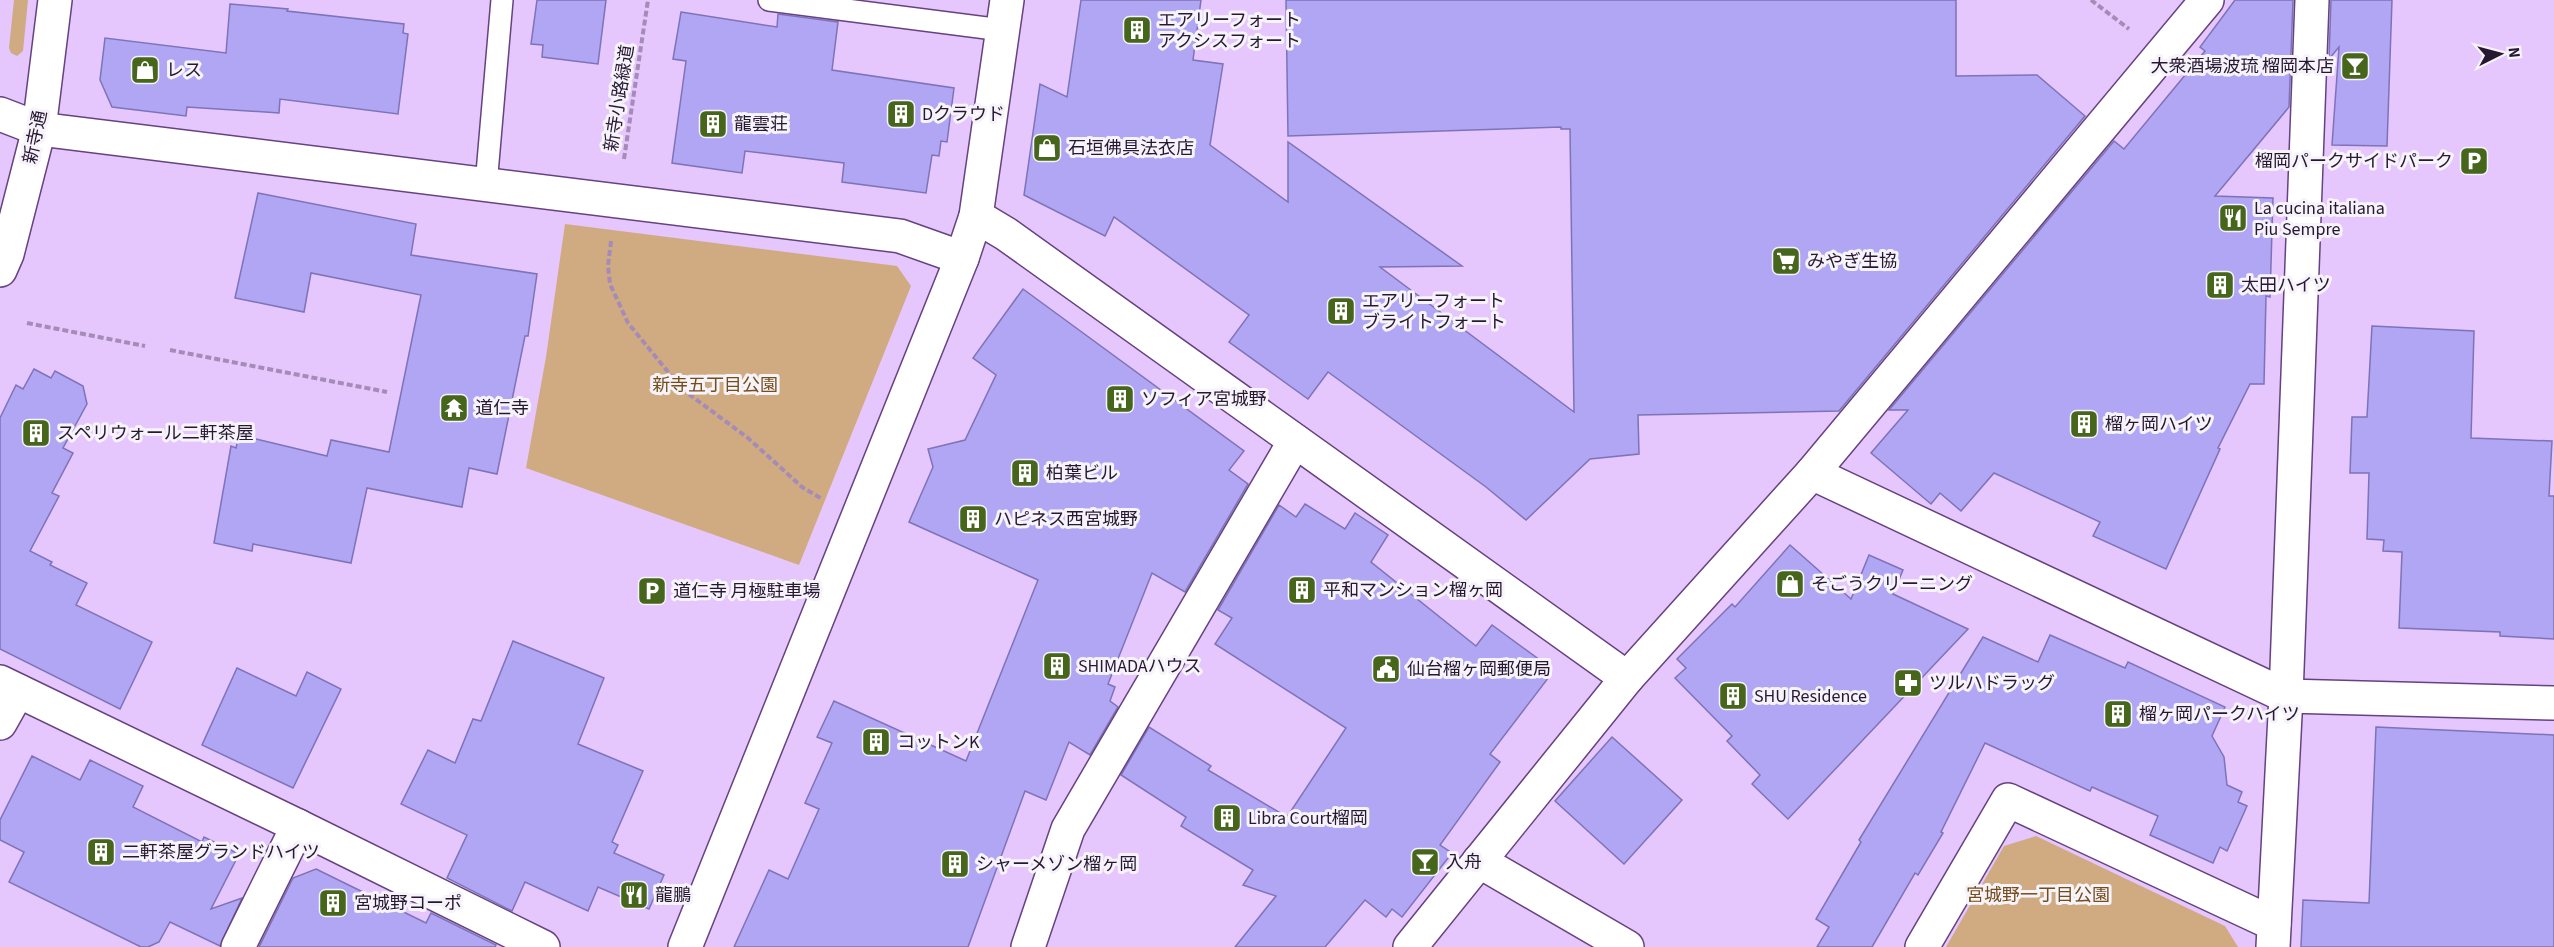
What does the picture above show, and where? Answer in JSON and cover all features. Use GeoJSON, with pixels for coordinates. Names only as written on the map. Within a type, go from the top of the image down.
{"type":"FeatureCollection","features":[{"type":"Feature","properties":{"kind":"street","name":"新寺通"},"geometry":{"type":"LineString","coordinates":[[0,270],[7,254],[39,129],[55,0]]}},
{"type":"Feature","properties":{"kind":"street"},"geometry":{"type":"LineString","coordinates":[[1410,947],[1627,678],[1812,473],[2206,0]]}},
{"type":"Feature","properties":{"kind":"street"},"geometry":{"type":"LineString","coordinates":[[1922,947],[2008,800],[2274,935],[2286,696],[2312,0]]}},
{"type":"Feature","properties":{"kind":"street"},"geometry":{"type":"LineString","coordinates":[[685,947],[962,258],[976,216],[1005,15]]}},
{"type":"Feature","properties":{"kind":"street"},"geometry":{"type":"LineString","coordinates":[[0,114],[39,129],[900,236],[962,258]]}},
{"type":"Feature","properties":{"kind":"street"},"geometry":{"type":"LineString","coordinates":[[976,216],[1006,234],[1627,678]]}},
{"type":"Feature","properties":{"kind":"street"},"geometry":{"type":"LineString","coordinates":[[1028,947],[1068,829],[1295,441]]}},
{"type":"Feature","properties":{"kind":"street"},"geometry":{"type":"LineString","coordinates":[[1812,473],[2286,696],[2554,703]]}},
{"type":"Feature","properties":{"kind":"street"},"geometry":{"type":"LineString","coordinates":[[0,723],[9,687],[298,826],[536,946]]}},
{"type":"Feature","properties":{"kind":"street"},"geometry":{"type":"LineString","coordinates":[[238,947],[298,826]]}},
{"type":"Feature","properties":{"kind":"street"},"geometry":{"type":"LineString","coordinates":[[1479,861],[1627,947]]}},
{"type":"Feature","properties":{"kind":"lane"},"geometry":{"type":"LineString","coordinates":[[486,185],[502,0]]}},
{"type":"Feature","properties":{"kind":"lane"},"geometry":{"type":"LineString","coordinates":[[769,0],[1005,15]]}},
{"type":"Feature","properties":{"kind":"path","name":"新寺小路緑道"},"geometry":{"type":"LineString","coordinates":[[648,0],[608,266],[610,284],[628,323],[682,389],[748,438],[802,487],[829,503]]}},
{"type":"Feature","properties":{"kind":"path"},"geometry":{"type":"LineString","coordinates":[[27,323],[145,346]]}},
{"type":"Feature","properties":{"kind":"path"},"geometry":{"type":"LineString","coordinates":[[171,350],[387,392]]}},
{"type":"Feature","properties":{"kind":"green space"},"geometry":{"type":"Polygon","coordinates":[[[14,0],[28,0],[23,51],[17,56],[11,53],[9,48],[14,0]]]}},
{"type":"Feature","properties":{"kind":"green space","name":"新寺五丁目公園"},"geometry":{"type":"Polygon","coordinates":[[[565,224],[897,266],[911,286],[799,565],[526,468],[546,357],[565,224]]]}},
{"type":"Feature","properties":{"kind":"green space","name":"宮城野一丁目公園"},"geometry":{"type":"Polygon","coordinates":[[[2036,836],[2225,926],[2238,947],[1946,947],[2004,846],[2036,836]]]}},
{"type":"Feature","properties":{"kind":"building"},"geometry":{"type":"Polygon","coordinates":[[[537,0],[606,0],[598,64],[542,57],[543,45],[531,44],[537,0]]]}},
{"type":"Feature","properties":{"kind":"building"},"geometry":{"type":"Polygon","coordinates":[[[1081,0],[1201,0],[1193,60],[1223,64],[1210,145],[1288,202],[1288,142],[1462,266],[1380,267],[1574,412],[1570,129],[1561,129],[1561,127],[1288,136],[1286,0],[1956,0],[1956,76],[2037,75],[2085,116],[1839,411],[1638,415],[1639,454],[1590,459],[1526,520],[1486,487],[1328,372],[1308,399],[1229,342],[1249,315],[1114,217],[1105,236],[1024,195],[1040,84],[1067,97],[1081,0]]]}},
{"type":"Feature","properties":{"kind":"building"},"geometry":{"type":"Polygon","coordinates":[[[2235,0],[2293,0],[2289,107],[2215,196],[2273,198],[2270,297],[2266,296],[2264,384],[2250,384],[2218,448],[2220,449],[2166,569],[2093,536],[2100,522],[1994,473],[1961,511],[1940,493],[1931,504],[1871,453],[1908,410],[1889,410],[2114,141],[2124,149],[2205,51],[2200,47],[2235,0]]]}},
{"type":"Feature","properties":{"kind":"building"},"geometry":{"type":"Polygon","coordinates":[[[2331,0],[2392,0],[2387,146],[2332,145],[2339,47],[2329,59],[2331,0]]]}},
{"type":"Feature","properties":{"kind":"building"},"geometry":{"type":"Polygon","coordinates":[[[230,4],[404,24],[403,33],[408,34],[398,114],[280,99],[279,113],[187,107],[186,116],[112,107],[100,80],[105,38],[226,53],[230,4]]]}},
{"type":"Feature","properties":{"kind":"building"},"geometry":{"type":"Polygon","coordinates":[[[681,12],[777,27],[778,14],[838,22],[832,70],[954,88],[947,142],[941,141],[939,156],[932,155],[926,193],[842,182],[844,163],[745,151],[742,173],[672,163],[686,61],[673,59],[681,12]]]}},
{"type":"Feature","properties":{"kind":"building"},"geometry":{"type":"Polygon","coordinates":[[[258,193],[416,224],[411,255],[537,274],[528,336],[525,336],[497,474],[469,468],[462,507],[367,488],[351,563],[253,544],[252,551],[214,543],[231,446],[236,448],[239,435],[327,456],[331,440],[389,452],[421,295],[311,273],[304,312],[235,298],[258,193]]]}},
{"type":"Feature","properties":{"kind":"building"},"geometry":{"type":"Polygon","coordinates":[[[1023,289],[1244,451],[1229,470],[1248,484],[1185,592],[1152,573],[1108,684],[1115,687],[1110,701],[1118,707],[1090,755],[1069,742],[1046,800],[1025,791],[968,947],[734,947],[769,870],[788,879],[819,809],[805,803],[832,743],[817,737],[834,701],[966,761],[1038,580],[909,522],[933,467],[928,449],[965,440],[996,375],[973,358],[1023,289]]]}},
{"type":"Feature","properties":{"kind":"building"},"geometry":{"type":"Polygon","coordinates":[[[2372,326],[2474,331],[2471,438],[2552,441],[2549,496],[2554,496],[2554,639],[2500,636],[2500,632],[2399,628],[2402,552],[2383,551],[2384,540],[2367,539],[2369,473],[2350,473],[2352,417],[2367,417],[2372,326]]]}},
{"type":"Feature","properties":{"kind":"building"},"geometry":{"type":"Polygon","coordinates":[[[34,369],[51,378],[55,371],[83,386],[87,404],[63,448],[73,453],[52,493],[59,496],[30,551],[52,562],[50,565],[87,583],[76,605],[152,642],[120,709],[0,649],[0,418],[16,385],[23,389],[34,369]]]}},
{"type":"Feature","properties":{"kind":"building"},"geometry":{"type":"Polygon","coordinates":[[[1305,504],[1345,529],[1355,513],[1388,535],[1371,562],[1476,646],[1492,625],[1544,663],[1539,670],[1549,677],[1490,754],[1500,762],[1440,845],[1452,853],[1402,917],[1392,909],[1386,917],[1365,900],[1325,947],[1235,947],[1276,896],[1243,885],[1253,870],[1181,826],[1186,817],[1121,775],[1149,727],[1211,766],[1208,770],[1287,817],[1346,728],[1215,644],[1232,618],[1218,610],[1279,505],[1296,517],[1305,504]]]}},
{"type":"Feature","properties":{"kind":"building"},"geometry":{"type":"Polygon","coordinates":[[[1790,545],[1851,599],[1869,555],[1903,570],[1893,594],[1968,629],[1788,819],[1752,784],[1760,775],[1727,741],[1732,736],[1675,678],[1686,668],[1677,659],[1732,604],[1735,607],[1790,545]]]}},
{"type":"Feature","properties":{"kind":"building"},"geometry":{"type":"Polygon","coordinates":[[[2050,635],[2125,668],[2128,662],[2225,707],[2212,736],[2224,757],[2227,785],[2242,792],[2238,802],[2247,806],[2227,851],[2220,847],[2213,863],[2150,835],[2158,816],[2092,787],[2090,791],[1985,743],[1941,832],[1943,833],[1918,875],[1915,873],[1872,947],[1817,947],[1829,927],[1816,919],[1861,842],[1859,840],[1983,637],[2038,662],[2050,635]]]}},
{"type":"Feature","properties":{"kind":"building"},"geometry":{"type":"Polygon","coordinates":[[[513,641],[604,678],[578,744],[643,771],[612,842],[618,845],[614,853],[664,875],[649,909],[598,887],[588,911],[525,882],[512,911],[447,878],[467,835],[401,804],[428,750],[455,763],[473,719],[481,721],[513,641]]]}},
{"type":"Feature","properties":{"kind":"building"},"geometry":{"type":"Polygon","coordinates":[[[237,668],[296,696],[307,672],[341,689],[293,788],[202,745],[237,668]]]}},
{"type":"Feature","properties":{"kind":"building"},"geometry":{"type":"Polygon","coordinates":[[[2376,727],[2554,735],[2554,947],[2301,947],[2303,900],[2369,903],[2376,727]]]}},
{"type":"Feature","properties":{"kind":"building"},"geometry":{"type":"Polygon","coordinates":[[[1612,737],[1682,800],[1624,864],[1555,801],[1612,737]]]}},
{"type":"Feature","properties":{"kind":"building","name":"二軒茶屋グランドハイツ"},"geometry":{"type":"Polygon","coordinates":[[[32,756],[80,780],[90,760],[143,786],[133,807],[202,842],[204,837],[239,854],[211,909],[242,898],[220,946],[170,922],[159,942],[148,947],[141,947],[9,882],[24,852],[0,840],[0,820],[32,756]]]}},
{"type":"Feature","properties":{"kind":"building","name":"宮城野コーポ"},"geometry":{"type":"Polygon","coordinates":[[[316,869],[426,923],[431,913],[496,945],[495,947],[259,947],[293,878],[316,869]]]}},
{"type":"Feature","properties":{"kind":"place","name":"エアリーフォート アクシスフォート"},"geometry":{"type":"Point","coordinates":[1137,30]}},
{"type":"Feature","properties":{"kind":"place","name":"大衆酒場波琉 榴岡本店"},"geometry":{"type":"Point","coordinates":[2355,66]}},
{"type":"Feature","properties":{"kind":"place","name":"レス"},"geometry":{"type":"Point","coordinates":[145,70]}},
{"type":"Feature","properties":{"kind":"place","name":"Dクラウド"},"geometry":{"type":"Point","coordinates":[901,114]}},
{"type":"Feature","properties":{"kind":"place","name":"龍雲荘"},"geometry":{"type":"Point","coordinates":[713,124]}},
{"type":"Feature","properties":{"kind":"place","name":"石垣佛具法衣店"},"geometry":{"type":"Point","coordinates":[1047,148]}},
{"type":"Feature","properties":{"kind":"place","name":"榴岡パークサイドパーク"},"geometry":{"type":"Point","coordinates":[2474,161]}},
{"type":"Feature","properties":{"kind":"place","name":"La cucina italiana Piu Sempre"},"geometry":{"type":"Point","coordinates":[2233,218]}},
{"type":"Feature","properties":{"kind":"place","name":"みやぎ生協"},"geometry":{"type":"Point","coordinates":[1786,261]}},
{"type":"Feature","properties":{"kind":"place","name":"太田ハイツ"},"geometry":{"type":"Point","coordinates":[2220,285]}},
{"type":"Feature","properties":{"kind":"place","name":"エアリーフォート ブライトフォート"},"geometry":{"type":"Point","coordinates":[1341,311]}},
{"type":"Feature","properties":{"kind":"place","name":"ソフィア宮城野"},"geometry":{"type":"Point","coordinates":[1120,399]}},
{"type":"Feature","properties":{"kind":"place","name":"道仁寺"},"geometry":{"type":"Point","coordinates":[454,408]}},
{"type":"Feature","properties":{"kind":"place","name":"榴ヶ岡ハイツ"},"geometry":{"type":"Point","coordinates":[2084,424]}},
{"type":"Feature","properties":{"kind":"place","name":"スペリウォール二軒茶屋"},"geometry":{"type":"Point","coordinates":[36,433]}},
{"type":"Feature","properties":{"kind":"place","name":"柏葉ビル"},"geometry":{"type":"Point","coordinates":[1025,473]}},
{"type":"Feature","properties":{"kind":"place","name":"ハピネス西宮城野"},"geometry":{"type":"Point","coordinates":[973,519]}},
{"type":"Feature","properties":{"kind":"place","name":"そごうクリーニング"},"geometry":{"type":"Point","coordinates":[1790,584]}},
{"type":"Feature","properties":{"kind":"place","name":"平和マンション榴ヶ岡"},"geometry":{"type":"Point","coordinates":[1302,590]}},
{"type":"Feature","properties":{"kind":"place","name":"道仁寺 月極駐車場"},"geometry":{"type":"Point","coordinates":[652,591]}},
{"type":"Feature","properties":{"kind":"place","name":"SHIMADAハウス"},"geometry":{"type":"Point","coordinates":[1057,666]}},
{"type":"Feature","properties":{"kind":"place","name":"仙台榴ヶ岡郵便局"},"geometry":{"type":"Point","coordinates":[1386,669]}},
{"type":"Feature","properties":{"kind":"place","name":"ツルハドラッグ"},"geometry":{"type":"Point","coordinates":[1908,683]}},
{"type":"Feature","properties":{"kind":"place","name":"SHU Residence"},"geometry":{"type":"Point","coordinates":[1733,696]}},
{"type":"Feature","properties":{"kind":"place","name":"榴ヶ岡パークハイツ"},"geometry":{"type":"Point","coordinates":[2118,714]}},
{"type":"Feature","properties":{"kind":"place","name":"コットンK"},"geometry":{"type":"Point","coordinates":[876,742]}},
{"type":"Feature","properties":{"kind":"place","name":"Libra Court榴岡"},"geometry":{"type":"Point","coordinates":[1227,818]}},
{"type":"Feature","properties":{"kind":"place","name":"二軒茶屋グランドハイツ"},"geometry":{"type":"Point","coordinates":[101,852]}},
{"type":"Feature","properties":{"kind":"place","name":"入舟"},"geometry":{"type":"Point","coordinates":[1425,862]}},
{"type":"Feature","properties":{"kind":"place","name":"シャーメゾン榴ヶ岡"},"geometry":{"type":"Point","coordinates":[955,864]}},
{"type":"Feature","properties":{"kind":"place","name":"龍鵬"},"geometry":{"type":"Point","coordinates":[634,895]}},
{"type":"Feature","properties":{"kind":"place","name":"宮城野コーポ"},"geometry":{"type":"Point","coordinates":[333,903]}}]}
